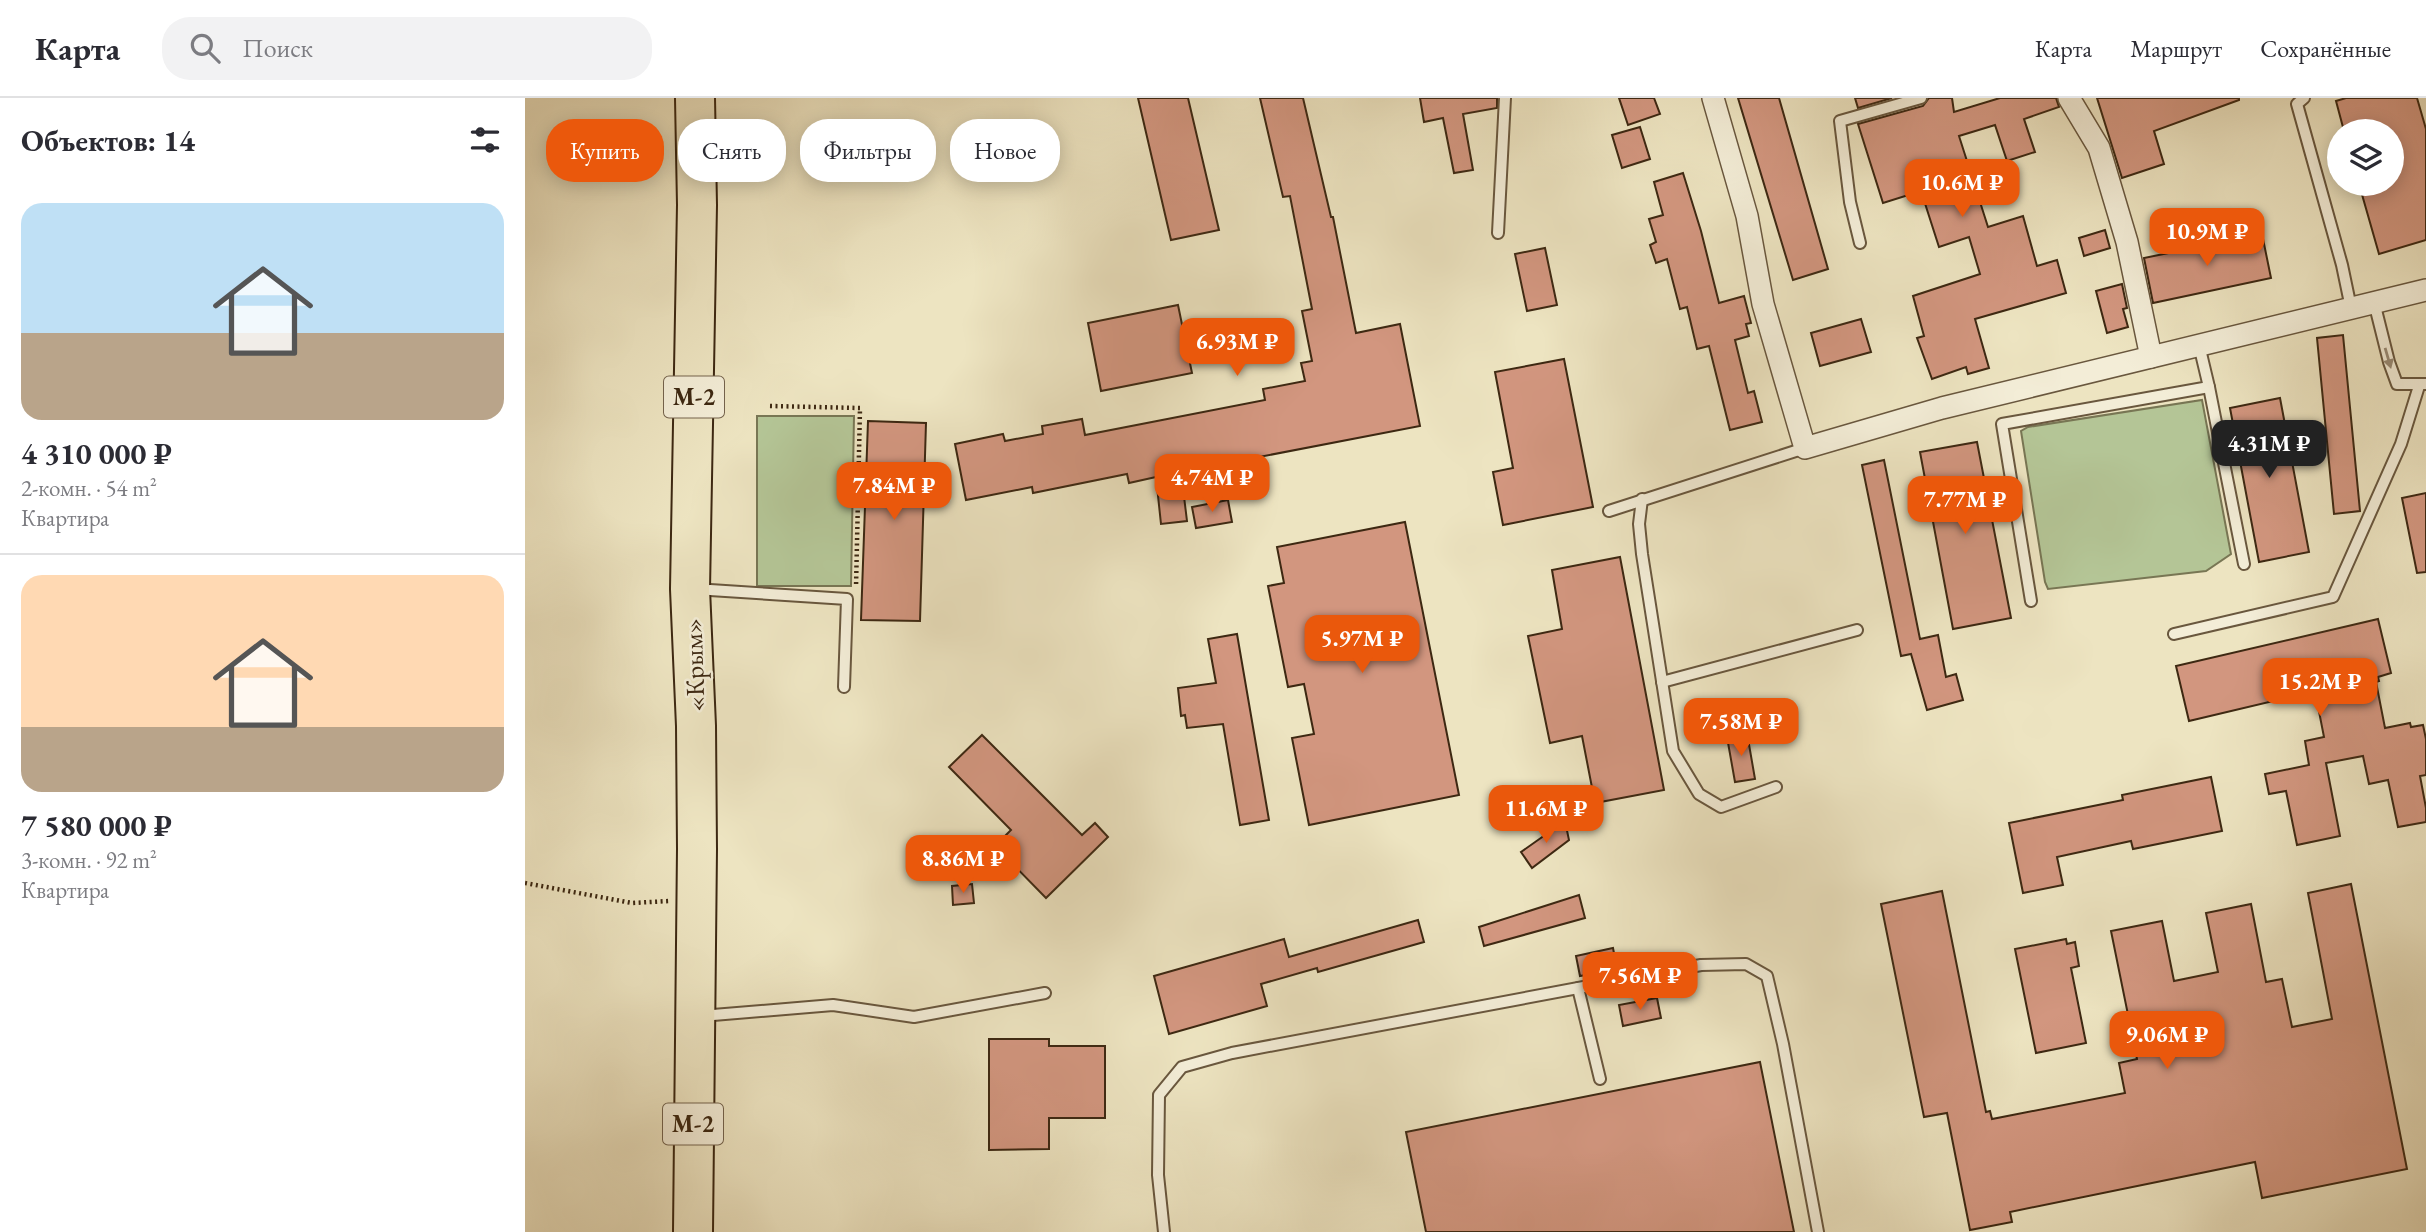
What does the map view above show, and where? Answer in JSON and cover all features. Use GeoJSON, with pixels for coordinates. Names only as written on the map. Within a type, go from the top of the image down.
{"type":"FeatureCollection","features":[{"type":"Feature","properties":{"kind":"highway","name":"«Крым»"},"geometry":{"type":"LineString","coordinates":[[693,1232],[697,835],[696,726],[690,589],[697,205],[695,98]]}},
{"type":"Feature","properties":{"kind":"highway"},"geometry":{"type":"LineString","coordinates":[[711,1232],[716,845],[710,590],[716,98]]}},
{"type":"Feature","properties":{"kind":"street"},"geometry":{"type":"LineString","coordinates":[[1713,98],[1747,216],[1763,304],[1805,448],[1942,408],[2426,290]]}},
{"type":"Feature","properties":{"kind":"street"},"geometry":{"type":"LineString","coordinates":[[2069,98],[2099,148],[2127,242],[2151,356]]}},
{"type":"Feature","properties":{"kind":"lane"},"geometry":{"type":"LineString","coordinates":[[1498,233],[1505,98]]}},
{"type":"Feature","properties":{"kind":"lane"},"geometry":{"type":"LineString","coordinates":[[1860,243],[1850,202],[1840,121],[1921,98]]}},
{"type":"Feature","properties":{"kind":"lane"},"geometry":{"type":"LineString","coordinates":[[2304,98],[2298,104],[2342,265],[2351,308]]}},
{"type":"Feature","properties":{"kind":"lane"},"geometry":{"type":"LineString","coordinates":[[2174,634],[2333,597],[2401,444],[2422,385],[2397,384],[2374,302]]}},
{"type":"Feature","properties":{"kind":"lane"},"geometry":{"type":"LineString","coordinates":[[2199,345],[2244,564]]}},
{"type":"Feature","properties":{"kind":"lane"},"geometry":{"type":"LineString","coordinates":[[2031,601],[2002,424],[2209,387]]}},
{"type":"Feature","properties":{"kind":"lane"},"geometry":{"type":"LineString","coordinates":[[1609,511],[1805,448]]}},
{"type":"Feature","properties":{"kind":"lane"},"geometry":{"type":"LineString","coordinates":[[1642,499],[1639,524],[1673,751],[1699,794],[1721,807],[1776,788]]}},
{"type":"Feature","properties":{"kind":"lane"},"geometry":{"type":"LineString","coordinates":[[710,590],[847,599],[844,687]]}},
{"type":"Feature","properties":{"kind":"lane"},"geometry":{"type":"LineString","coordinates":[[1662,682],[1857,630]]}},
{"type":"Feature","properties":{"kind":"lane"},"geometry":{"type":"LineString","coordinates":[[1164,1232],[1159,1175],[1159,1095],[1182,1067],[1232,1053],[1701,965],[1746,964],[1767,976],[1783,1044],[1818,1232]]}},
{"type":"Feature","properties":{"kind":"lane"},"geometry":{"type":"LineString","coordinates":[[1578,988],[1600,1079]]}},
{"type":"Feature","properties":{"kind":"lane"},"geometry":{"type":"LineString","coordinates":[[713,1015],[833,1005],[914,1017],[1045,993]]}},
{"type":"Feature","properties":{"kind":"path"},"geometry":{"type":"LineString","coordinates":[[770,406],[860,408],[856,590],[847,599]]}},
{"type":"Feature","properties":{"kind":"path"},"geometry":{"type":"LineString","coordinates":[[525,883],[632,904],[669,901],[675,890]]}},
{"type":"Feature","properties":{"kind":"green space"},"geometry":{"type":"Polygon","coordinates":[[[2202,400],[2231,554],[2206,571],[2048,589],[2021,431],[2028,427],[2202,400]]]}},
{"type":"Feature","properties":{"kind":"green space"},"geometry":{"type":"Polygon","coordinates":[[[757,416],[854,416],[851,586],[757,586],[757,416]]]}},
{"type":"Feature","properties":{"kind":"building"},"geometry":{"type":"Polygon","coordinates":[[[1138,98],[1188,98],[1219,230],[1171,240],[1138,98]]]}},
{"type":"Feature","properties":{"kind":"building"},"geometry":{"type":"Polygon","coordinates":[[[1260,98],[1303,98],[1333,217],[1356,333],[1400,324],[1420,426],[1181,472],[1187,521],[1161,524],[1156,477],[1129,483],[1127,474],[1033,493],[1032,487],[966,500],[955,444],[1003,434],[1005,441],[1043,434],[1042,426],[1082,419],[1085,435],[1265,400],[1263,389],[1305,381],[1301,363],[1312,361],[1302,311],[1312,309],[1290,196],[1283,197],[1260,98]]]}},
{"type":"Feature","properties":{"kind":"building"},"geometry":{"type":"Polygon","coordinates":[[[1420,98],[1497,98],[1497,108],[1463,114],[1473,170],[1454,173],[1443,118],[1424,122],[1420,98]]]}},
{"type":"Feature","properties":{"kind":"building"},"geometry":{"type":"Polygon","coordinates":[[[1619,98],[1654,98],[1660,114],[1628,125],[1619,98]]]}},
{"type":"Feature","properties":{"kind":"building"},"geometry":{"type":"Polygon","coordinates":[[[1738,98],[1779,98],[1828,269],[1793,280],[1738,98]]]}},
{"type":"Feature","properties":{"kind":"building"},"geometry":{"type":"Polygon","coordinates":[[[1855,98],[1892,98],[1858,108],[1855,98]]]}},
{"type":"Feature","properties":{"kind":"building"},"geometry":{"type":"Polygon","coordinates":[[[1929,98],[1952,98],[1954,112],[2000,98],[2056,98],[2059,107],[2024,119],[2035,152],[2007,161],[1995,125],[1959,136],[1988,227],[2023,216],[2037,266],[2057,260],[2066,293],[1975,319],[1989,368],[1968,374],[1966,367],[1932,379],[1917,338],[1924,336],[1913,296],[1980,274],[1969,237],[1939,247],[1921,191],[1883,203],[1858,124],[1923,106],[1929,98]]]}},
{"type":"Feature","properties":{"kind":"building"},"geometry":{"type":"Polygon","coordinates":[[[2097,98],[2239,100],[2154,131],[2164,164],[2122,178],[2097,98]]]}},
{"type":"Feature","properties":{"kind":"building"},"geometry":{"type":"Polygon","coordinates":[[[2346,98],[2417,98],[2426,129],[2426,240],[2379,254],[2362,196],[2404,196],[2404,119],[2341,119],[2336,101],[2346,98]]]}},
{"type":"Feature","properties":{"kind":"building"},"geometry":{"type":"Polygon","coordinates":[[[1640,127],[1650,159],[1622,168],[1612,135],[1640,127]]]}},
{"type":"Feature","properties":{"kind":"building"},"geometry":{"type":"Polygon","coordinates":[[[1683,173],[1719,303],[1744,296],[1751,323],[1746,324],[1749,336],[1735,340],[1748,393],[1754,391],[1762,422],[1730,430],[1709,346],[1697,349],[1687,307],[1680,309],[1667,259],[1656,263],[1650,245],[1656,242],[1649,219],[1663,215],[1654,182],[1683,173]]]}},
{"type":"Feature","properties":{"kind":"building"},"geometry":{"type":"Polygon","coordinates":[[[2105,230],[2110,248],[2084,256],[2079,238],[2105,230]]]}},
{"type":"Feature","properties":{"kind":"building"},"geometry":{"type":"Polygon","coordinates":[[[2262,234],[2271,278],[2153,303],[2144,258],[2262,234]]]}},
{"type":"Feature","properties":{"kind":"building"},"geometry":{"type":"Polygon","coordinates":[[[1545,248],[1557,305],[1527,311],[1515,254],[1545,248]]]}},
{"type":"Feature","properties":{"kind":"building"},"geometry":{"type":"Polygon","coordinates":[[[2122,284],[2127,308],[2123,309],[2128,327],[2107,333],[2096,291],[2122,284]]]}},
{"type":"Feature","properties":{"kind":"building"},"geometry":{"type":"Polygon","coordinates":[[[1178,305],[1192,373],[1101,391],[1088,323],[1178,305]]]}},
{"type":"Feature","properties":{"kind":"building"},"geometry":{"type":"Polygon","coordinates":[[[1861,319],[1871,352],[1820,366],[1811,333],[1861,319]]]}},
{"type":"Feature","properties":{"kind":"building"},"geometry":{"type":"Polygon","coordinates":[[[2343,335],[2360,511],[2334,514],[2317,338],[2343,335]]]}},
{"type":"Feature","properties":{"kind":"building"},"geometry":{"type":"Polygon","coordinates":[[[1564,359],[1593,507],[1503,525],[1493,472],[1513,468],[1495,372],[1564,359]]]}},
{"type":"Feature","properties":{"kind":"building"},"geometry":{"type":"Polygon","coordinates":[[[2280,398],[2309,552],[2259,562],[2230,408],[2280,398]]]}},
{"type":"Feature","properties":{"kind":"building"},"geometry":{"type":"Polygon","coordinates":[[[868,421],[926,423],[920,621],[861,620],[868,421]]]}},
{"type":"Feature","properties":{"kind":"building"},"geometry":{"type":"Polygon","coordinates":[[[1977,442],[2011,618],[1953,629],[1920,452],[1977,442]]]}},
{"type":"Feature","properties":{"kind":"building"},"geometry":{"type":"Polygon","coordinates":[[[1884,460],[1920,639],[1938,635],[1946,677],[1956,674],[1963,700],[1927,710],[1911,654],[1901,656],[1862,465],[1884,460]]]}},
{"type":"Feature","properties":{"kind":"building"},"geometry":{"type":"Polygon","coordinates":[[[2426,493],[2426,572],[2417,573],[2402,498],[2426,493]]]}},
{"type":"Feature","properties":{"kind":"building"},"geometry":{"type":"Polygon","coordinates":[[[1228,500],[1232,522],[1196,528],[1192,507],[1228,500]]]}},
{"type":"Feature","properties":{"kind":"building"},"geometry":{"type":"Polygon","coordinates":[[[1405,522],[1459,795],[1309,825],[1292,738],[1314,734],[1304,684],[1288,687],[1268,586],[1284,583],[1277,547],[1405,522]]]}},
{"type":"Feature","properties":{"kind":"building"},"geometry":{"type":"Polygon","coordinates":[[[1620,557],[1664,790],[1595,803],[1582,736],[1550,743],[1528,636],[1562,629],[1552,570],[1620,557]]]}},
{"type":"Feature","properties":{"kind":"building"},"geometry":{"type":"Polygon","coordinates":[[[2378,619],[2391,673],[2378,677],[2379,681],[2376,682],[2385,728],[2410,723],[2411,727],[2423,725],[2426,739],[2426,775],[2420,776],[2426,822],[2398,827],[2388,780],[2369,784],[2363,756],[2326,763],[2340,836],[2297,845],[2286,791],[2269,794],[2265,774],[2309,765],[2305,741],[2324,737],[2315,691],[2189,721],[2176,666],[2378,619]]]}},
{"type":"Feature","properties":{"kind":"building"},"geometry":{"type":"Polygon","coordinates":[[[1237,634],[1269,820],[1240,825],[1223,724],[1187,728],[1185,715],[1181,716],[1178,688],[1216,683],[1208,639],[1237,634]]]}},
{"type":"Feature","properties":{"kind":"building"},"geometry":{"type":"Polygon","coordinates":[[[1747,733],[1755,779],[1735,782],[1727,737],[1747,733]]]}},
{"type":"Feature","properties":{"kind":"building"},"geometry":{"type":"Polygon","coordinates":[[[982,735],[1082,835],[1095,823],[1108,837],[1046,898],[995,846],[1011,830],[949,767],[982,735]]]}},
{"type":"Feature","properties":{"kind":"building"},"geometry":{"type":"Polygon","coordinates":[[[2211,777],[2222,831],[2133,849],[2131,841],[2057,857],[2063,885],[2023,893],[2009,823],[2123,800],[2122,795],[2211,777]]]}},
{"type":"Feature","properties":{"kind":"building"},"geometry":{"type":"Polygon","coordinates":[[[1565,821],[1569,840],[1532,868],[1521,852],[1565,821]]]}},
{"type":"Feature","properties":{"kind":"building"},"geometry":{"type":"Polygon","coordinates":[[[972,884],[974,903],[953,905],[952,886],[972,884]]]}},
{"type":"Feature","properties":{"kind":"building"},"geometry":{"type":"Polygon","coordinates":[[[2351,884],[2407,1169],[2262,1198],[2255,1162],[2010,1212],[2012,1222],[1970,1230],[1947,1113],[1924,1117],[1881,904],[1942,891],[1986,1112],[1990,1111],[1992,1119],[2125,1093],[2119,1063],[2137,1059],[2111,931],[2162,921],[2174,981],[2218,972],[2206,913],[2251,904],[2266,982],[2282,979],[2292,1027],[2332,1019],[2308,893],[2351,884]]]}},
{"type":"Feature","properties":{"kind":"building"},"geometry":{"type":"Polygon","coordinates":[[[1579,895],[1585,918],[1484,946],[1479,927],[1579,895]]]}},
{"type":"Feature","properties":{"kind":"building"},"geometry":{"type":"Polygon","coordinates":[[[1418,920],[1424,942],[1318,972],[1317,968],[1261,984],[1267,1006],[1169,1034],[1154,976],[1284,939],[1289,957],[1418,920]]]}},
{"type":"Feature","properties":{"kind":"building"},"geometry":{"type":"Polygon","coordinates":[[[2066,939],[2067,944],[2075,942],[2079,966],[2071,968],[2086,1043],[2036,1053],[2015,949],[2066,939]]]}},
{"type":"Feature","properties":{"kind":"building"},"geometry":{"type":"Polygon","coordinates":[[[1613,948],[1617,969],[1580,976],[1576,956],[1613,948]]]}},
{"type":"Feature","properties":{"kind":"building"},"geometry":{"type":"Polygon","coordinates":[[[1657,998],[1661,1018],[1623,1026],[1619,1005],[1657,998]]]}},
{"type":"Feature","properties":{"kind":"building"},"geometry":{"type":"Polygon","coordinates":[[[989,1039],[1049,1039],[1049,1046],[1105,1046],[1105,1118],[1049,1118],[1049,1149],[989,1150],[989,1039]]]}},
{"type":"Feature","properties":{"kind":"building"},"geometry":{"type":"Polygon","coordinates":[[[1760,1062],[1794,1232],[1426,1232],[1406,1132],[1760,1062]]]}}]}
